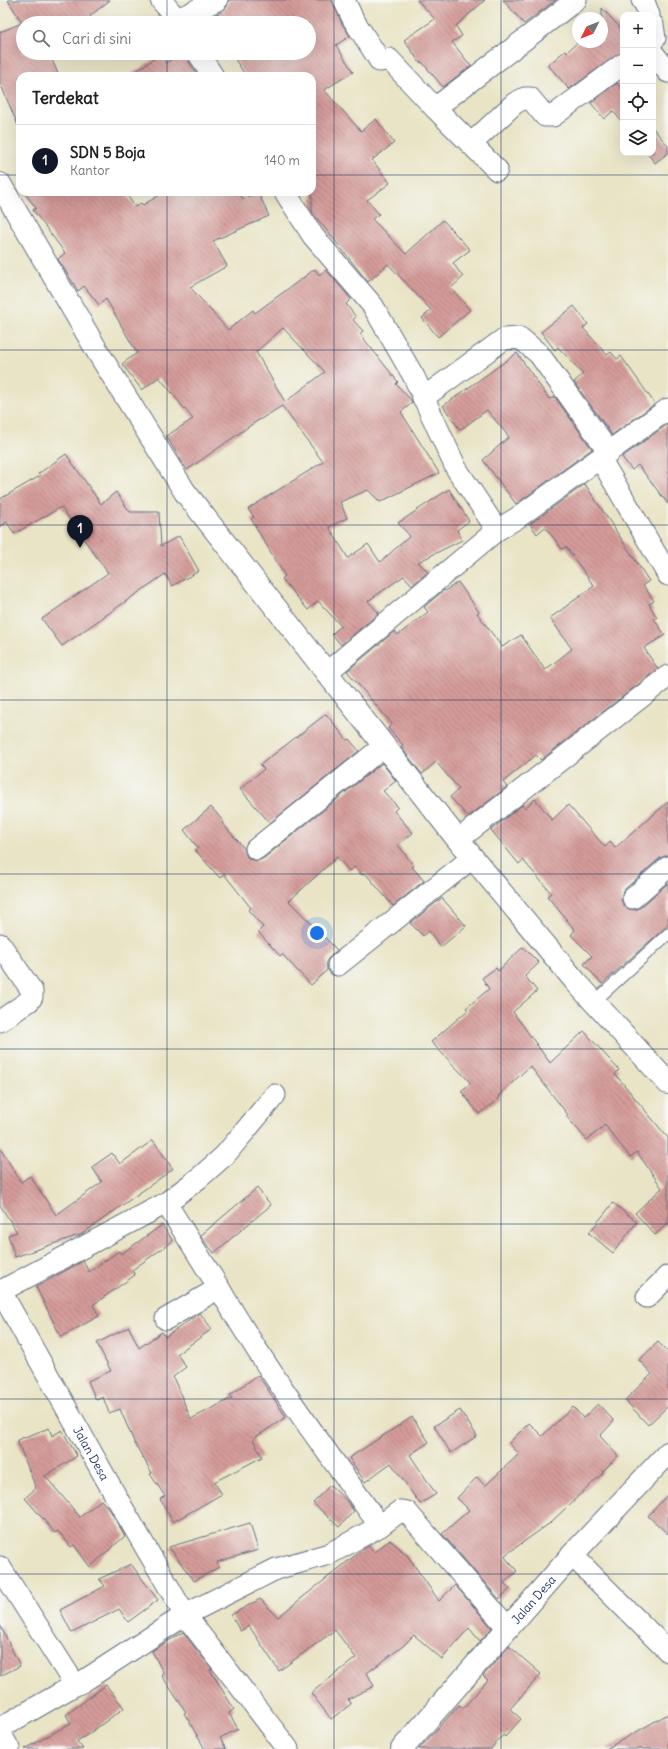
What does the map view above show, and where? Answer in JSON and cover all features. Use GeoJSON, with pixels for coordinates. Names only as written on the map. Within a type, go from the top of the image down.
{"type":"FeatureCollection","features":[{"type":"Feature","properties":{"kind":"street"},"geometry":{"type":"LineString","coordinates":[[162,0],[175,16]]}},
{"type":"Feature","properties":{"kind":"street"},"geometry":{"type":"LineString","coordinates":[[188,16],[217,0]]}},
{"type":"Feature","properties":{"kind":"street"},"geometry":{"type":"LineString","coordinates":[[344,0],[353,19],[380,61],[389,59],[435,108],[497,170]]}},
{"type":"Feature","properties":{"kind":"street"},"geometry":{"type":"LineString","coordinates":[[435,108],[576,0]]}},
{"type":"Feature","properties":{"kind":"street"},"geometry":{"type":"LineString","coordinates":[[656,57],[668,72]]}},
{"type":"Feature","properties":{"kind":"street"},"geometry":{"type":"LineString","coordinates":[[202,60],[210,72]]}},
{"type":"Feature","properties":{"kind":"street"},"geometry":{"type":"LineString","coordinates":[[471,144],[521,99],[530,98],[545,116],[553,116],[620,66]]}},
{"type":"Feature","properties":{"kind":"street"},"geometry":{"type":"LineString","coordinates":[[0,184],[103,360],[185,492],[472,858],[594,1002],[668,1084]]}},
{"type":"Feature","properties":{"kind":"street"},"geometry":{"type":"LineString","coordinates":[[288,196],[313,236],[373,306],[414,377],[456,468],[497,530]]}},
{"type":"Feature","properties":{"kind":"street"},"geometry":{"type":"LineString","coordinates":[[423,398],[504,339],[520,338],[539,354],[604,455],[668,575]]}},
{"type":"Feature","properties":{"kind":"street"},"geometry":{"type":"LineString","coordinates":[[326,673],[497,530],[517,518],[668,409]]}},
{"type":"Feature","properties":{"kind":"street"},"geometry":{"type":"LineString","coordinates":[[458,840],[668,676]]}},
{"type":"Feature","properties":{"kind":"street"},"geometry":{"type":"LineString","coordinates":[[256,850],[384,746]]}},
{"type":"Feature","properties":{"kind":"street"},"geometry":{"type":"LineString","coordinates":[[338,965],[472,858]]}},
{"type":"Feature","properties":{"kind":"street"},"geometry":{"type":"LineString","coordinates":[[632,898],[668,867]]}},
{"type":"Feature","properties":{"kind":"street"},"geometry":{"type":"LineString","coordinates":[[0,944],[32,991],[32,997],[29,1001],[0,1021]]}},
{"type":"Feature","properties":{"kind":"street"},"geometry":{"type":"LineString","coordinates":[[0,1291],[81,1250],[166,1203],[199,1178],[225,1155],[275,1095]]}},
{"type":"Feature","properties":{"kind":"street"},"geometry":{"type":"LineString","coordinates":[[166,1203],[239,1323],[303,1419],[380,1526]]}},
{"type":"Feature","properties":{"kind":"street"},"geometry":{"type":"LineString","coordinates":[[647,1296],[668,1276]]}},
{"type":"Feature","properties":{"kind":"street"},"geometry":{"type":"LineString","coordinates":[[166,1319],[219,1288]]}},
{"type":"Feature","properties":{"kind":"street","name":"Jalan Desa"},"geometry":{"type":"LineString","coordinates":[[0,1291],[185,1615],[288,1749]]}},
{"type":"Feature","properties":{"kind":"street","name":"Jalan Desa"},"geometry":{"type":"LineString","coordinates":[[402,1749],[572,1555],[668,1453]]}},
{"type":"Feature","properties":{"kind":"street"},"geometry":{"type":"LineString","coordinates":[[0,1728],[82,1682],[185,1615],[276,1568],[329,1554],[380,1526],[400,1511],[407,1512],[508,1628]]}},
{"type":"Feature","properties":{"kind":"street"},"geometry":{"type":"LineString","coordinates":[[572,1555],[668,1651]]}},
{"type":"Feature","properties":{"kind":"street"},"geometry":{"type":"LineString","coordinates":[[5,1574],[75,1685]]}},
{"type":"Feature","properties":{"kind":"street"},"geometry":{"type":"LineString","coordinates":[[0,1732],[9,1749]]}},
{"type":"Feature","properties":{"kind":"lane"},"geometry":{"type":"LineString","coordinates":[[594,1002],[668,934]]}},
{"type":"Feature","properties":{"kind":"building"},"geometry":{"type":"Polygon","coordinates":[[[8,0],[110,0],[90,16],[18,16],[8,0]]]}},
{"type":"Feature","properties":{"kind":"building"},"geometry":{"type":"Polygon","coordinates":[[[229,0],[332,0],[342,24],[350,36],[336,45],[353,72],[324,90],[361,131],[376,119],[394,143],[372,160],[390,183],[367,200],[379,214],[372,219],[406,254],[443,220],[470,250],[453,263],[463,277],[451,288],[470,310],[438,337],[422,318],[431,310],[388,264],[368,282],[312,212],[312,196],[316,196],[316,72],[243,72],[236,60],[316,60],[316,16],[212,16],[223,11],[229,0]]]}},
{"type":"Feature","properties":{"kind":"building"},"geometry":{"type":"Polygon","coordinates":[[[417,0],[485,0],[456,26],[462,36],[452,42],[471,66],[443,87],[422,62],[420,63],[404,40],[435,19],[417,0]]]}},
{"type":"Feature","properties":{"kind":"building"},"geometry":{"type":"Polygon","coordinates":[[[503,0],[556,0],[524,24],[503,0]]]}},
{"type":"Feature","properties":{"kind":"building"},"geometry":{"type":"Polygon","coordinates":[[[608,15],[620,28],[620,53],[569,89],[548,65],[566,50],[567,52],[572,47],[608,48],[608,15]]]}},
{"type":"Feature","properties":{"kind":"building"},"geometry":{"type":"Polygon","coordinates":[[[16,25],[16,60],[52,60],[57,72],[16,72],[16,121],[0,83],[0,32],[16,25]]]}},
{"type":"Feature","properties":{"kind":"building"},"geometry":{"type":"Polygon","coordinates":[[[152,60],[163,60],[166,63],[170,60],[187,60],[196,72],[135,72],[152,60]]]}},
{"type":"Feature","properties":{"kind":"building"},"geometry":{"type":"Polygon","coordinates":[[[617,83],[620,87],[620,119],[613,111],[604,119],[591,103],[617,83]]]}},
{"type":"Feature","properties":{"kind":"building"},"geometry":{"type":"Polygon","coordinates":[[[656,132],[668,146],[668,153],[655,163],[649,156],[656,156],[656,132]]]}},
{"type":"Feature","properties":{"kind":"building"},"geometry":{"type":"Polygon","coordinates":[[[27,196],[128,196],[135,207],[141,203],[143,205],[158,196],[241,196],[243,199],[249,196],[260,196],[269,216],[213,241],[227,266],[190,287],[228,330],[253,310],[255,313],[315,269],[319,275],[326,270],[351,299],[346,304],[356,317],[353,320],[363,331],[360,334],[398,382],[396,384],[411,400],[412,403],[401,412],[439,473],[380,502],[368,490],[340,502],[347,518],[329,527],[348,558],[368,544],[380,562],[410,536],[398,523],[449,489],[469,521],[457,530],[462,540],[418,562],[428,572],[412,585],[404,576],[368,601],[379,613],[341,645],[332,634],[341,626],[318,601],[308,610],[282,579],[285,576],[251,519],[254,517],[248,509],[323,462],[282,406],[251,425],[187,470],[166,436],[193,419],[159,377],[142,390],[122,364],[137,353],[106,299],[99,305],[84,286],[78,291],[58,259],[65,253],[33,210],[36,208],[27,196]],[[283,328],[256,352],[285,402],[325,372],[283,328]]]}},
{"type":"Feature","properties":{"kind":"building"},"geometry":{"type":"Polygon","coordinates":[[[574,306],[588,324],[583,328],[607,355],[611,352],[617,359],[621,356],[655,404],[612,435],[574,382],[583,374],[558,347],[555,350],[541,332],[574,306]]]}},
{"type":"Feature","properties":{"kind":"building"},"geometry":{"type":"Polygon","coordinates":[[[517,353],[549,399],[555,397],[592,449],[516,504],[483,460],[509,437],[487,410],[460,430],[443,406],[517,353]]]}},
{"type":"Feature","properties":{"kind":"building"},"geometry":{"type":"Polygon","coordinates":[[[668,424],[668,504],[638,465],[632,470],[622,457],[668,424]]]}},
{"type":"Feature","properties":{"kind":"building"},"geometry":{"type":"Polygon","coordinates":[[[66,454],[101,504],[116,492],[130,512],[159,512],[161,546],[179,536],[199,571],[172,586],[165,574],[62,646],[42,619],[108,573],[61,507],[14,534],[7,522],[0,527],[0,499],[40,476],[38,474],[66,454]]]}},
{"type":"Feature","properties":{"kind":"building"},"geometry":{"type":"Polygon","coordinates":[[[585,484],[649,581],[643,585],[654,601],[649,604],[657,618],[654,619],[665,635],[644,648],[658,669],[541,760],[536,755],[503,782],[507,787],[468,817],[450,797],[459,789],[436,762],[422,774],[401,747],[403,745],[388,728],[392,724],[347,671],[395,631],[398,635],[428,612],[424,607],[444,590],[445,591],[458,582],[479,612],[477,613],[502,647],[521,635],[545,670],[572,649],[550,618],[594,586],[566,547],[562,549],[545,527],[537,534],[530,524],[585,484]]]}},
{"type":"Feature","properties":{"kind":"building"},"geometry":{"type":"Polygon","coordinates":[[[326,714],[347,740],[349,739],[359,751],[270,823],[240,789],[264,769],[260,765],[326,714]]]}},
{"type":"Feature","properties":{"kind":"building"},"geometry":{"type":"Polygon","coordinates":[[[382,763],[396,781],[383,791],[398,807],[394,811],[413,833],[398,845],[414,866],[412,867],[424,881],[393,906],[365,873],[362,875],[355,867],[349,871],[337,857],[289,901],[337,950],[327,960],[327,970],[311,985],[282,954],[280,956],[258,932],[263,927],[248,910],[251,908],[224,874],[220,878],[195,850],[198,848],[184,830],[211,807],[223,821],[222,823],[244,848],[247,857],[258,861],[264,858],[382,763]]]}},
{"type":"Feature","properties":{"kind":"building"},"geometry":{"type":"Polygon","coordinates":[[[535,799],[552,820],[568,805],[605,847],[610,842],[615,848],[668,802],[668,855],[660,858],[625,889],[621,900],[624,906],[629,909],[636,910],[668,883],[668,925],[602,984],[584,964],[592,956],[571,935],[575,930],[547,896],[551,893],[523,860],[519,864],[491,830],[522,805],[525,808],[535,799]]]}},
{"type":"Feature","properties":{"kind":"building"},"geometry":{"type":"Polygon","coordinates":[[[442,898],[466,926],[441,947],[429,931],[423,936],[410,923],[442,898]]]}},
{"type":"Feature","properties":{"kind":"building"},"geometry":{"type":"Polygon","coordinates":[[[523,947],[539,963],[525,976],[537,991],[513,1012],[550,1063],[584,1031],[619,1070],[615,1074],[668,1138],[668,1223],[655,1235],[635,1213],[662,1188],[637,1152],[630,1157],[605,1125],[587,1140],[566,1116],[568,1115],[530,1066],[498,1096],[500,1098],[479,1114],[461,1091],[471,1083],[431,1042],[468,1010],[466,1008],[489,989],[482,978],[496,968],[498,971],[523,947]]]}},
{"type":"Feature","properties":{"kind":"building"},"geometry":{"type":"Polygon","coordinates":[[[153,1140],[173,1169],[82,1234],[15,1257],[8,1235],[17,1232],[0,1205],[0,1148],[21,1182],[30,1176],[56,1215],[102,1182],[92,1167],[112,1153],[120,1164],[153,1140]]]}},
{"type":"Feature","properties":{"kind":"building"},"geometry":{"type":"Polygon","coordinates":[[[257,1188],[271,1205],[214,1253],[200,1236],[257,1188]]]}},
{"type":"Feature","properties":{"kind":"building"},"geometry":{"type":"Polygon","coordinates":[[[613,1203],[637,1222],[613,1253],[589,1233],[613,1203]]]}},
{"type":"Feature","properties":{"kind":"building"},"geometry":{"type":"Polygon","coordinates":[[[162,1225],[173,1241],[132,1270],[135,1275],[93,1305],[99,1316],[61,1337],[36,1287],[83,1261],[89,1272],[119,1251],[121,1254],[162,1225]]]}},
{"type":"Feature","properties":{"kind":"building"},"geometry":{"type":"Polygon","coordinates":[[[200,1313],[212,1329],[177,1354],[186,1367],[173,1377],[191,1419],[232,1398],[230,1395],[258,1375],[286,1417],[253,1439],[262,1457],[214,1482],[222,1494],[173,1522],[160,1499],[165,1496],[150,1474],[152,1473],[135,1444],[120,1409],[109,1413],[103,1397],[96,1400],[88,1381],[111,1371],[97,1343],[129,1327],[139,1348],[162,1332],[165,1337],[200,1313]]]}},
{"type":"Feature","properties":{"kind":"building"},"geometry":{"type":"Polygon","coordinates":[[[658,1342],[668,1352],[668,1406],[648,1425],[625,1400],[652,1374],[639,1360],[658,1342]]]}},
{"type":"Feature","properties":{"kind":"building"},"geometry":{"type":"Polygon","coordinates":[[[598,1404],[614,1421],[600,1436],[618,1456],[602,1472],[603,1473],[550,1523],[504,1556],[517,1571],[504,1583],[510,1589],[499,1599],[442,1534],[469,1510],[457,1498],[477,1477],[485,1486],[519,1454],[509,1443],[529,1423],[542,1436],[573,1407],[583,1418],[598,1404]]]}},
{"type":"Feature","properties":{"kind":"building"},"geometry":{"type":"Polygon","coordinates":[[[460,1410],[477,1436],[451,1453],[434,1426],[460,1410]]]}},
{"type":"Feature","properties":{"kind":"building"},"geometry":{"type":"Polygon","coordinates":[[[412,1417],[429,1442],[410,1455],[436,1494],[420,1504],[391,1463],[365,1482],[349,1458],[412,1417]]]}},
{"type":"Feature","properties":{"kind":"building"},"geometry":{"type":"Polygon","coordinates":[[[49,1428],[52,1436],[62,1430],[77,1456],[45,1476],[80,1517],[101,1500],[110,1510],[125,1536],[90,1567],[74,1545],[71,1547],[58,1531],[55,1533],[25,1498],[36,1488],[17,1440],[49,1428]]]}},
{"type":"Feature","properties":{"kind":"building"},"geometry":{"type":"Polygon","coordinates":[[[330,1485],[346,1500],[354,1511],[339,1527],[313,1503],[330,1485]]]}},
{"type":"Feature","properties":{"kind":"building"},"geometry":{"type":"Polygon","coordinates":[[[668,1494],[668,1534],[648,1516],[668,1494]]]}},
{"type":"Feature","properties":{"kind":"building"},"geometry":{"type":"Polygon","coordinates":[[[250,1523],[258,1550],[217,1562],[219,1567],[194,1581],[169,1547],[250,1523]]]}},
{"type":"Feature","properties":{"kind":"building"},"geometry":{"type":"Polygon","coordinates":[[[390,1540],[407,1555],[439,1601],[455,1585],[492,1628],[480,1641],[469,1628],[442,1659],[414,1635],[403,1646],[367,1673],[374,1686],[348,1699],[351,1704],[331,1719],[311,1693],[356,1658],[335,1630],[279,1671],[249,1626],[240,1631],[231,1615],[260,1599],[278,1617],[362,1550],[369,1546],[374,1552],[390,1540]]]}},
{"type":"Feature","properties":{"kind":"building"},"geometry":{"type":"Polygon","coordinates":[[[131,1564],[158,1600],[128,1622],[119,1609],[72,1633],[60,1610],[105,1586],[99,1579],[131,1564]]]}},
{"type":"Feature","properties":{"kind":"building"},"geometry":{"type":"Polygon","coordinates":[[[0,1625],[20,1666],[0,1676],[0,1625]]]}},
{"type":"Feature","properties":{"kind":"building"},"geometry":{"type":"Polygon","coordinates":[[[183,1632],[212,1669],[210,1670],[234,1709],[229,1713],[238,1729],[220,1738],[226,1749],[205,1749],[184,1713],[186,1712],[162,1676],[164,1674],[152,1651],[183,1632]]]}},
{"type":"Feature","properties":{"kind":"building"},"geometry":{"type":"Polygon","coordinates":[[[509,1646],[541,1674],[510,1709],[521,1719],[505,1737],[503,1735],[491,1749],[419,1749],[459,1705],[463,1708],[488,1680],[483,1676],[509,1646]]]}},
{"type":"Feature","properties":{"kind":"building"},"geometry":{"type":"Polygon","coordinates":[[[106,1685],[124,1708],[77,1741],[83,1749],[25,1749],[71,1723],[66,1715],[106,1685]]]}},
{"type":"Feature","properties":{"kind":"building"},"geometry":{"type":"Polygon","coordinates":[[[668,1714],[668,1749],[606,1749],[668,1714]]]}},
{"type":"Feature","properties":{"kind":"place","name":"SDN 5 Boja"},"geometry":{"type":"Point","coordinates":[80,548]}}]}
